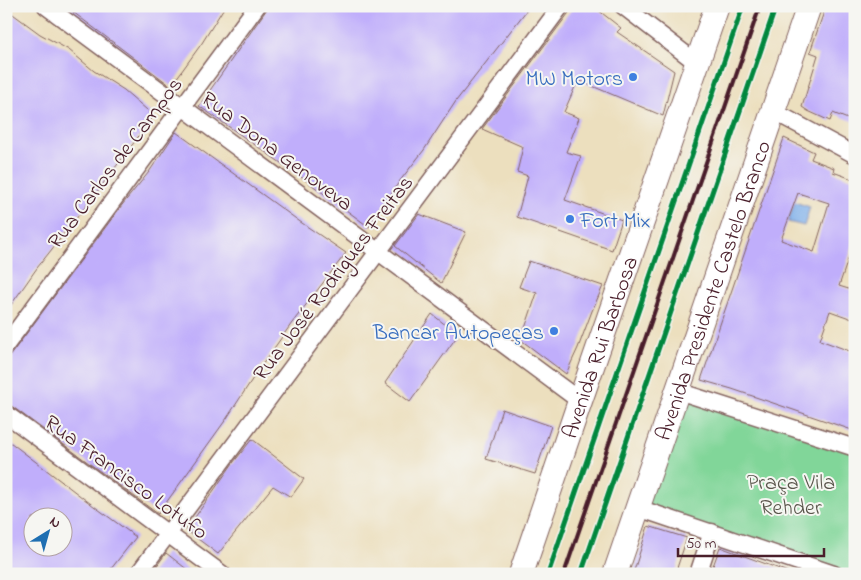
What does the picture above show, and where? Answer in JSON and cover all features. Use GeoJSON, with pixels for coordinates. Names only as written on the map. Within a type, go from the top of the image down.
{"type":"FeatureCollection","features":[{"type":"Feature","properties":{"kind":"main road","name":"Avenida Rui Barbosa"},"geometry":{"type":"LineString","coordinates":[[521,574],[717,6]]}},
{"type":"Feature","properties":{"kind":"main road","name":"Avenida Presidente Castelo Branco"},"geometry":{"type":"LineString","coordinates":[[615,574],[809,6]]}},
{"type":"Feature","properties":{"kind":"street","name":"Rua Dona Genoveva"},"geometry":{"type":"LineString","coordinates":[[46,6],[580,401]]}},
{"type":"Feature","properties":{"kind":"street","name":"Rua Carlos de Campos"},"geometry":{"type":"LineString","coordinates":[[6,345],[257,6]]}},
{"type":"Feature","properties":{"kind":"street","name":"Rua José Rodrigues Freitas"},"geometry":{"type":"LineString","coordinates":[[138,574],[561,6]]}},
{"type":"Feature","properties":{"kind":"street"},"geometry":{"type":"LineString","coordinates":[[622,6],[697,64]]}},
{"type":"Feature","properties":{"kind":"street"},"geometry":{"type":"LineString","coordinates":[[773,111],[855,155]]}},
{"type":"Feature","properties":{"kind":"street"},"geometry":{"type":"LineString","coordinates":[[678,391],[855,448]]}},
{"type":"Feature","properties":{"kind":"street","name":"Rua Francisco Lotufo"},"geometry":{"type":"LineString","coordinates":[[6,414],[222,574]]}},
{"type":"Feature","properties":{"kind":"street"},"geometry":{"type":"LineString","coordinates":[[638,508],[834,574]]}},
{"type":"Feature","properties":{"kind":"street"},"geometry":{"type":"LineString","coordinates":[[698,574],[712,532]]}},
{"type":"Feature","properties":{"kind":"green space","name":"Praça Vila Rehder"},"geometry":{"type":"Polygon","coordinates":[[[678,391],[855,448],[855,574],[833,574],[638,508],[678,391]]]}},
{"type":"Feature","properties":{"kind":"water"},"geometry":{"type":"Polygon","coordinates":[[[795,202],[810,207],[804,226],[788,222],[795,202]]]}},
{"type":"Feature","properties":{"kind":"building"},"geometry":{"type":"Polygon","coordinates":[[[65,6],[225,6],[202,43],[171,86],[65,6]]]}},
{"type":"Feature","properties":{"kind":"building"},"geometry":{"type":"Polygon","coordinates":[[[269,6],[530,6],[456,101],[424,150],[399,182],[369,227],[199,106],[269,6]]]}},
{"type":"Feature","properties":{"kind":"building"},"geometry":{"type":"Polygon","coordinates":[[[574,6],[593,6],[621,28],[617,32],[674,71],[663,116],[578,80],[564,112],[579,118],[566,152],[581,156],[565,200],[622,220],[612,250],[517,217],[528,176],[517,172],[523,147],[482,129],[574,6]]]}},
{"type":"Feature","properties":{"kind":"building"},"geometry":{"type":"Polygon","coordinates":[[[826,6],[855,6],[855,122],[833,113],[830,121],[802,107],[818,55],[810,52],[826,6]]]}},
{"type":"Feature","properties":{"kind":"building"},"geometry":{"type":"Polygon","coordinates":[[[6,9],[40,34],[69,50],[94,71],[124,90],[154,116],[37,268],[6,312],[6,9]]]}},
{"type":"Feature","properties":{"kind":"building"},"geometry":{"type":"Polygon","coordinates":[[[176,132],[346,253],[292,323],[158,514],[6,402],[6,361],[122,205],[149,172],[176,132]]]}},
{"type":"Feature","properties":{"kind":"building"},"geometry":{"type":"Polygon","coordinates":[[[784,138],[814,152],[811,159],[834,168],[833,172],[855,180],[855,239],[839,286],[855,291],[855,320],[830,311],[820,340],[855,353],[855,431],[701,380],[784,138]],[[798,193],[781,240],[814,252],[829,203],[798,193]]]}},
{"type":"Feature","properties":{"kind":"building"},"geometry":{"type":"Polygon","coordinates":[[[419,214],[466,232],[441,283],[395,246],[419,214]]]}},
{"type":"Feature","properties":{"kind":"building"},"geometry":{"type":"Polygon","coordinates":[[[529,261],[603,286],[566,374],[521,340],[537,293],[519,287],[529,261]]]}},
{"type":"Feature","properties":{"kind":"building"},"geometry":{"type":"Polygon","coordinates":[[[432,314],[458,335],[410,402],[385,383],[432,314]]]}},
{"type":"Feature","properties":{"kind":"building"},"geometry":{"type":"Polygon","coordinates":[[[502,409],[551,426],[535,474],[486,459],[502,409]]]}},
{"type":"Feature","properties":{"kind":"building"},"geometry":{"type":"Polygon","coordinates":[[[6,439],[136,537],[107,574],[6,574],[6,439]]]}},
{"type":"Feature","properties":{"kind":"building"},"geometry":{"type":"Polygon","coordinates":[[[252,439],[304,479],[291,497],[273,486],[218,554],[186,530],[252,439]]]}},
{"type":"Feature","properties":{"kind":"building"},"geometry":{"type":"Polygon","coordinates":[[[648,526],[687,538],[675,574],[633,574],[648,526]]]}},
{"type":"Feature","properties":{"kind":"building"},"geometry":{"type":"Polygon","coordinates":[[[720,547],[788,572],[788,574],[710,574],[720,547]]]}},
{"type":"Feature","properties":{"kind":"building"},"geometry":{"type":"Polygon","coordinates":[[[166,553],[193,574],[151,574],[166,553]]]}},
{"type":"Feature","properties":{"kind":"railway"},"geometry":{"type":"LineString","coordinates":[[564,574],[760,6]]}},
{"type":"Feature","properties":{"kind":"cycle path"},"geometry":{"type":"LineString","coordinates":[[548,574],[743,6]]}},
{"type":"Feature","properties":{"kind":"cycle path"},"geometry":{"type":"LineString","coordinates":[[581,574],[776,6]]}},
{"type":"Feature","properties":{"kind":"place","name":"MW Motors"},"geometry":{"type":"Point","coordinates":[633,77]}},
{"type":"Feature","properties":{"kind":"place","name":"Fort Mix"},"geometry":{"type":"Point","coordinates":[570,219]}},
{"type":"Feature","properties":{"kind":"place","name":"Bancar Autopeças"},"geometry":{"type":"Point","coordinates":[554,331]}}]}
